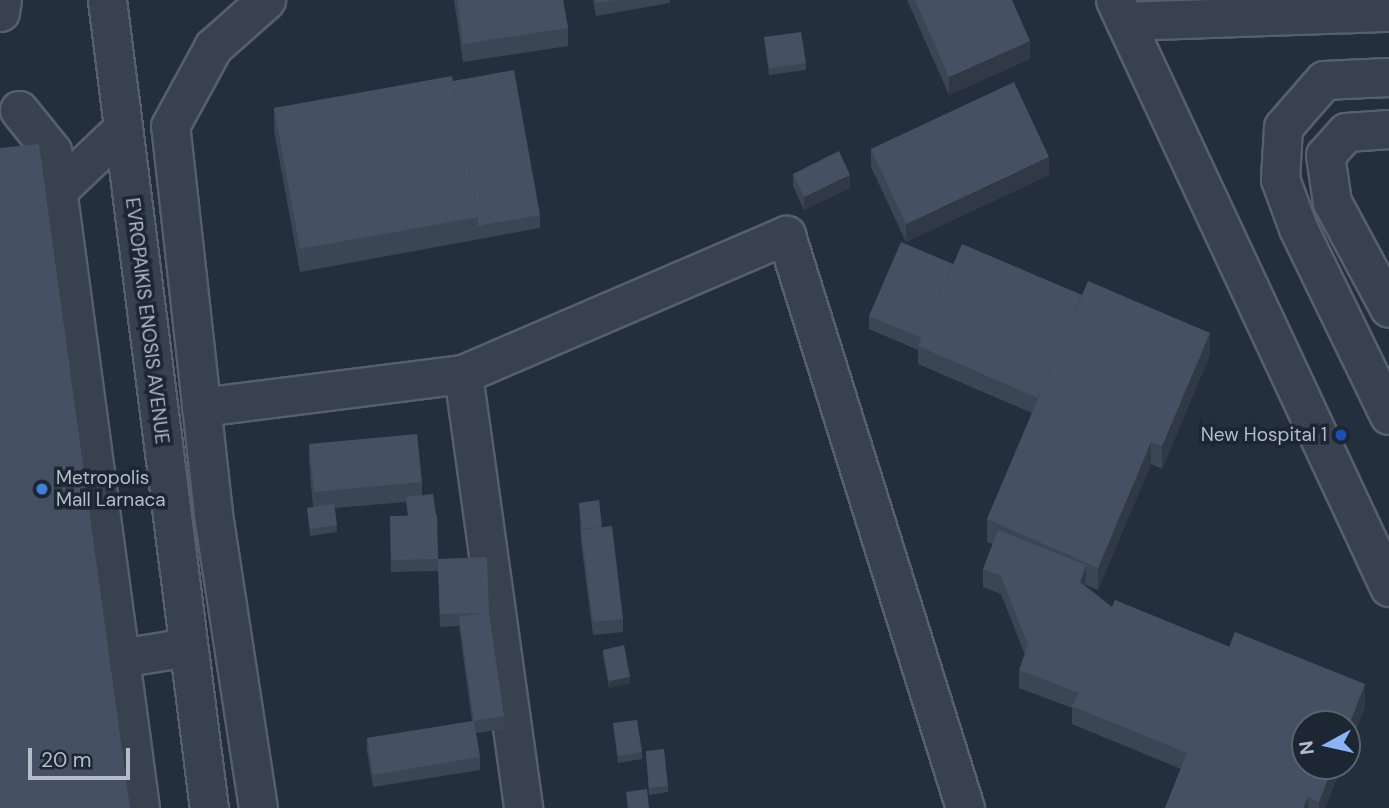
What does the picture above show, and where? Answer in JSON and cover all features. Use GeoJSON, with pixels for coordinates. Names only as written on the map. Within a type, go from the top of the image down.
{"type":"FeatureCollection","features":[{"type":"Feature","properties":{"kind":"street"},"geometry":{"type":"LineString","coordinates":[[0,12],[2,0]]}},
{"type":"Feature","properties":{"kind":"street","name":"EVROPAIKIS ENOSIS AVENUE"},"geometry":{"type":"LineString","coordinates":[[107,0],[209,808]]}},
{"type":"Feature","properties":{"kind":"street"},"geometry":{"type":"LineString","coordinates":[[258,808],[201,407],[170,126],[213,47],[266,0]]}},
{"type":"Feature","properties":{"kind":"street"},"geometry":{"type":"LineString","coordinates":[[1389,12],[1120,10],[1389,587]]}},
{"type":"Feature","properties":{"kind":"street"},"geometry":{"type":"LineString","coordinates":[[1388,409],[1298,228],[1280,179],[1283,127],[1324,80],[1389,77]]}},
{"type":"Feature","properties":{"kind":"street"},"geometry":{"type":"LineString","coordinates":[[19,110],[52,151],[140,808]]}},
{"type":"Feature","properties":{"kind":"street"},"geometry":{"type":"LineString","coordinates":[[57,191],[122,129]]}},
{"type":"Feature","properties":{"kind":"street"},"geometry":{"type":"LineString","coordinates":[[1389,130],[1346,132],[1325,155],[1332,202],[1389,308]]}},
{"type":"Feature","properties":{"kind":"street"},"geometry":{"type":"LineString","coordinates":[[201,407],[463,374],[786,235],[965,808]]}},
{"type":"Feature","properties":{"kind":"street"},"geometry":{"type":"LineString","coordinates":[[463,374],[523,808]]}},
{"type":"Feature","properties":{"kind":"street"},"geometry":{"type":"LineString","coordinates":[[120,658],[188,647]]}},
{"type":"Feature","properties":{"kind":"building"},"geometry":{"type":"Polygon","coordinates":[[[457,0],[563,0],[568,28],[463,44],[457,0]]]}},
{"type":"Feature","properties":{"kind":"building"},"geometry":{"type":"Polygon","coordinates":[[[915,0],[1012,0],[1030,41],[949,77],[915,0]]]}},
{"type":"Feature","properties":{"kind":"building"},"geometry":{"type":"Polygon","coordinates":[[[801,32],[806,63],[769,68],[764,37],[801,32]]]}},
{"type":"Feature","properties":{"kind":"building"},"geometry":{"type":"Polygon","coordinates":[[[514,70],[540,215],[478,226],[453,81],[514,70]]]}},
{"type":"Feature","properties":{"kind":"building"},"geometry":{"type":"Polygon","coordinates":[[[452,76],[478,217],[300,249],[274,108],[452,76]]]}},
{"type":"Feature","properties":{"kind":"building"},"geometry":{"type":"Polygon","coordinates":[[[1014,82],[1049,157],[906,224],[871,149],[1014,82]]]}},
{"type":"Feature","properties":{"kind":"building","name":"Metropolis Mall Larnaca"},"geometry":{"type":"Polygon","coordinates":[[[39,144],[130,808],[0,808],[0,148],[39,144]]]}},
{"type":"Feature","properties":{"kind":"building"},"geometry":{"type":"Polygon","coordinates":[[[839,151],[850,175],[804,197],[793,174],[839,151]]]}},
{"type":"Feature","properties":{"kind":"building"},"geometry":{"type":"Polygon","coordinates":[[[901,242],[953,264],[922,338],[869,316],[901,242]]]}},
{"type":"Feature","properties":{"kind":"building"},"geometry":{"type":"Polygon","coordinates":[[[962,244],[1082,295],[1038,398],[918,346],[962,244]]]}},
{"type":"Feature","properties":{"kind":"building"},"geometry":{"type":"Polygon","coordinates":[[[1088,281],[1210,333],[1162,446],[1151,442],[1098,568],[987,519],[1088,281]]]}},
{"type":"Feature","properties":{"kind":"building"},"geometry":{"type":"Polygon","coordinates":[[[417,434],[422,482],[314,492],[309,444],[417,434]]]}},
{"type":"Feature","properties":{"kind":"building"},"geometry":{"type":"Polygon","coordinates":[[[433,494],[436,515],[408,516],[406,497],[433,494]]]}},
{"type":"Feature","properties":{"kind":"building"},"geometry":{"type":"Polygon","coordinates":[[[599,500],[602,527],[582,529],[579,503],[599,500]]]}},
{"type":"Feature","properties":{"kind":"building"},"geometry":{"type":"Polygon","coordinates":[[[334,504],[337,525],[310,529],[307,508],[334,504]]]}},
{"type":"Feature","properties":{"kind":"building"},"geometry":{"type":"Polygon","coordinates":[[[437,515],[438,559],[391,560],[390,516],[437,515]]]}},
{"type":"Feature","properties":{"kind":"building"},"geometry":{"type":"Polygon","coordinates":[[[612,526],[623,619],[593,622],[581,530],[612,526]]]}},
{"type":"Feature","properties":{"kind":"building"},"geometry":{"type":"Polygon","coordinates":[[[998,530],[1086,565],[1080,582],[1112,607],[1115,600],[1230,647],[1187,753],[1072,706],[1079,693],[1019,670],[1028,645],[1001,576],[983,569],[998,530]]]}},
{"type":"Feature","properties":{"kind":"building"},"geometry":{"type":"Polygon","coordinates":[[[487,557],[489,613],[504,716],[474,721],[459,617],[481,613],[440,614],[438,559],[487,557]]]}},
{"type":"Feature","properties":{"kind":"building"},"geometry":{"type":"Polygon","coordinates":[[[1235,632],[1365,684],[1355,710],[1291,710],[1291,780],[1328,780],[1319,802],[1308,797],[1303,808],[1165,808],[1235,632]]]}},
{"type":"Feature","properties":{"kind":"building"},"geometry":{"type":"Polygon","coordinates":[[[624,645],[630,677],[609,681],[603,650],[624,645]]]}},
{"type":"Feature","properties":{"kind":"building"},"geometry":{"type":"Polygon","coordinates":[[[637,720],[642,752],[618,756],[613,723],[637,720]]]}},
{"type":"Feature","properties":{"kind":"building"},"geometry":{"type":"Polygon","coordinates":[[[474,721],[480,757],[373,775],[367,738],[474,721]]]}},
{"type":"Feature","properties":{"kind":"building"},"geometry":{"type":"Polygon","coordinates":[[[664,749],[668,786],[649,788],[646,751],[664,749]]]}},
{"type":"Feature","properties":{"kind":"building"},"geometry":{"type":"Polygon","coordinates":[[[647,789],[649,808],[628,808],[626,792],[647,789]]]}},
{"type":"Feature","properties":{"kind":"place","name":"New Hospital 1"},"geometry":{"type":"Point","coordinates":[1341,435]}},
{"type":"Feature","properties":{"kind":"place","name":"Metropolis Mall Larnaca"},"geometry":{"type":"Point","coordinates":[42,489]}}]}
